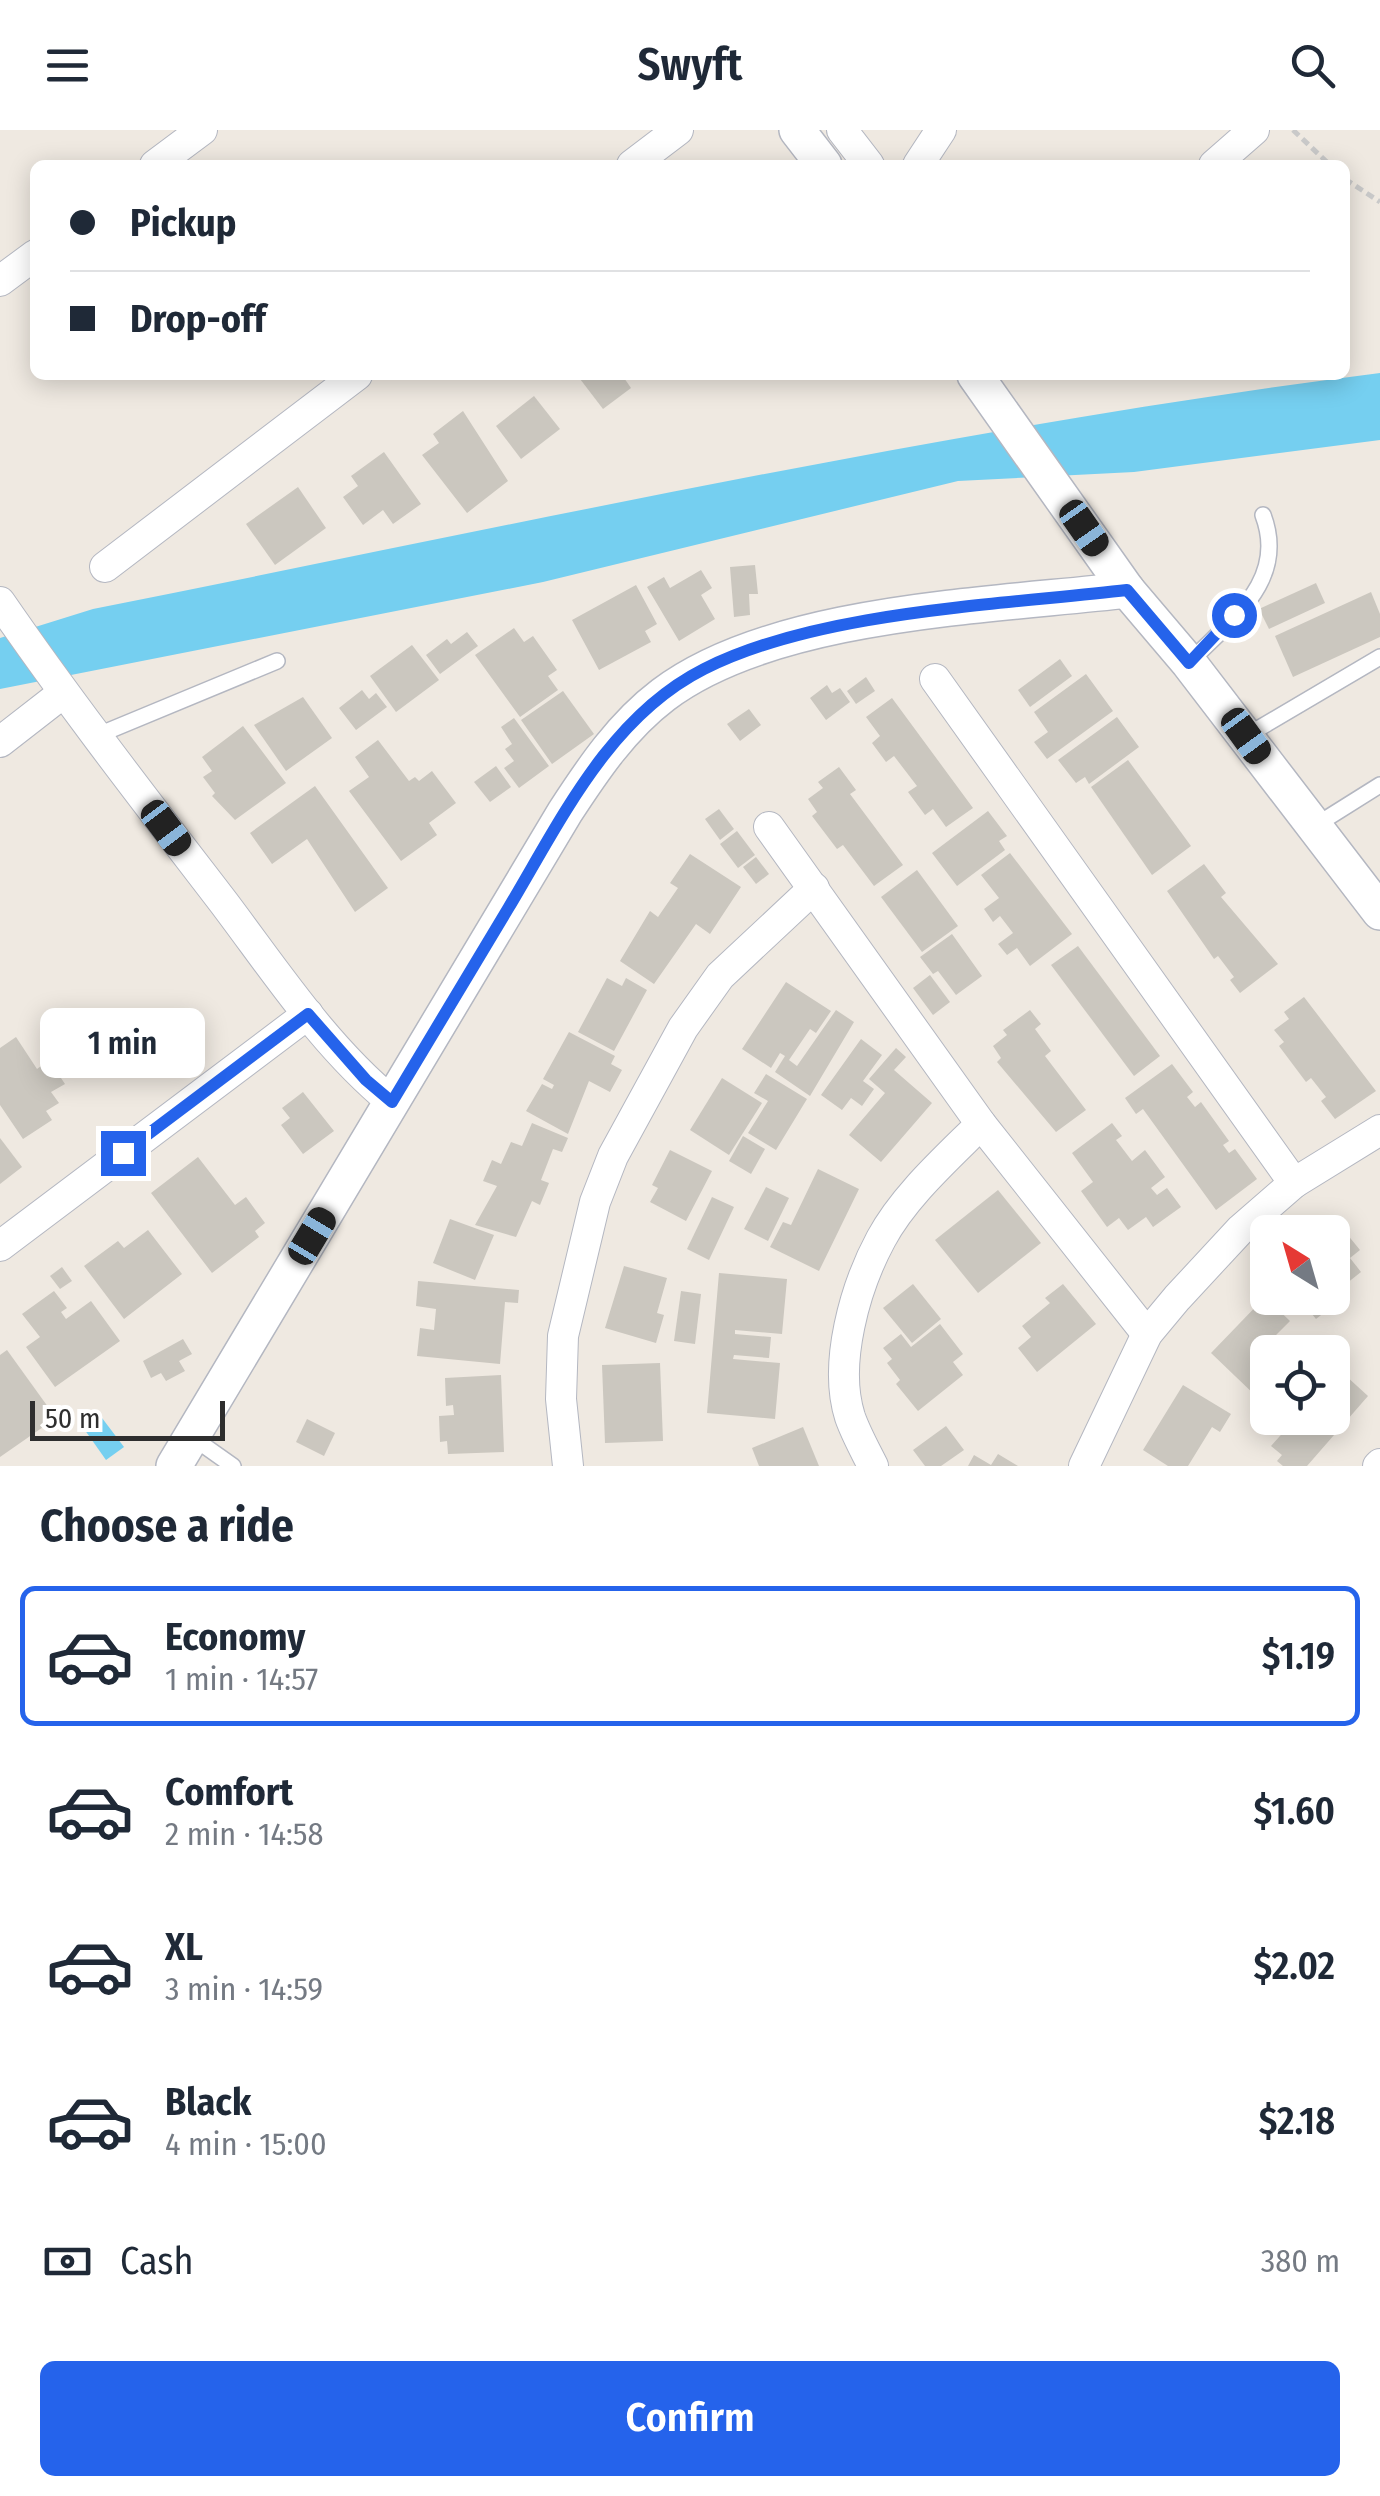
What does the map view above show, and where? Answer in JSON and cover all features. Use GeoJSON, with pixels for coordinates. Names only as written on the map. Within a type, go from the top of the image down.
{"type":"FeatureCollection","features":[{"type":"Feature","properties":{"kind":"street"},"geometry":{"type":"LineString","coordinates":[[162,160],[202,130]]}},
{"type":"Feature","properties":{"kind":"street"},"geometry":{"type":"LineString","coordinates":[[639,160],[678,130]]}},
{"type":"Feature","properties":{"kind":"street"},"geometry":{"type":"LineString","coordinates":[[797,130],[820,160]]}},
{"type":"Feature","properties":{"kind":"street"},"geometry":{"type":"LineString","coordinates":[[842,130],[865,160]]}},
{"type":"Feature","properties":{"kind":"street"},"geometry":{"type":"LineString","coordinates":[[921,160],[941,130]]}},
{"type":"Feature","properties":{"kind":"street"},"geometry":{"type":"LineString","coordinates":[[1220,160],[1254,130]]}},
{"type":"Feature","properties":{"kind":"street"},"geometry":{"type":"LineString","coordinates":[[0,281],[30,259]]}},
{"type":"Feature","properties":{"kind":"street"},"geometry":{"type":"LineString","coordinates":[[105,567],[349,380]]}},
{"type":"Feature","properties":{"kind":"street"},"geometry":{"type":"LineString","coordinates":[[979,380],[1127,590],[1189,663],[1380,912]]}},
{"type":"Feature","properties":{"kind":"street"},"geometry":{"type":"LineString","coordinates":[[183,1451],[595,766],[662,696],[704,669],[763,646],[876,619],[1127,590]]}},
{"type":"Feature","properties":{"kind":"street"},"geometry":{"type":"LineString","coordinates":[[8,613],[96,736],[308,1014],[366,1080],[392,1102]]}},
{"type":"Feature","properties":{"kind":"street"},"geometry":{"type":"LineString","coordinates":[[935,679],[1294,1183]]}},
{"type":"Feature","properties":{"kind":"street"},"geometry":{"type":"LineString","coordinates":[[0,742],[61,689]]}},
{"type":"Feature","properties":{"kind":"street"},"geometry":{"type":"LineString","coordinates":[[769,827],[981,1124],[1147,1334]]}},
{"type":"Feature","properties":{"kind":"street"},"geometry":{"type":"LineString","coordinates":[[568,1466],[561,1400],[563,1336],[595,1202],[612,1156],[683,1028],[720,976],[814,888]]}},
{"type":"Feature","properties":{"kind":"street"},"geometry":{"type":"LineString","coordinates":[[0,1246],[308,1014]]}},
{"type":"Feature","properties":{"kind":"street"},"geometry":{"type":"LineString","coordinates":[[873,1466],[849,1415],[846,1356],[860,1292],[882,1238],[934,1172],[981,1124]]}},
{"type":"Feature","properties":{"kind":"street"},"geometry":{"type":"LineString","coordinates":[[1084,1466],[1147,1334],[1241,1229],[1294,1183],[1380,1130]]}},
{"type":"Feature","properties":{"kind":"lane"},"geometry":{"type":"LineString","coordinates":[[1189,663],[1256,591],[1267,570],[1272,538],[1264,515]]}},
{"type":"Feature","properties":{"kind":"lane"},"geometry":{"type":"LineString","coordinates":[[1246,736],[1380,658]]}},
{"type":"Feature","properties":{"kind":"lane"},"geometry":{"type":"LineString","coordinates":[[96,736],[277,661]]}},
{"type":"Feature","properties":{"kind":"lane"},"geometry":{"type":"LineString","coordinates":[[1313,827],[1380,786]]}},
{"type":"Feature","properties":{"kind":"lane"},"geometry":{"type":"LineString","coordinates":[[183,1451],[233,1466]]}},
{"type":"Feature","properties":{"kind":"path"},"geometry":{"type":"LineString","coordinates":[[1293,130],[1325,160]]}},
{"type":"Feature","properties":{"kind":"path"},"geometry":{"type":"LineString","coordinates":[[1350,182],[1380,202]]}},
{"type":"Feature","properties":{"kind":"water"},"geometry":{"type":"Polygon","coordinates":[[[1380,373],[1380,440],[1134,472],[958,481],[543,582],[0,689],[0,638],[93,609],[896,449],[1380,373]]]}},
{"type":"Feature","properties":{"kind":"water"},"geometry":{"type":"Polygon","coordinates":[[[99,1414],[124,1447],[106,1460],[82,1426],[99,1414]]]}},
{"type":"Feature","properties":{"kind":"building"},"geometry":{"type":"Polygon","coordinates":[[[581,380],[625,380],[631,388],[603,409],[581,380]]]}},
{"type":"Feature","properties":{"kind":"building"},"geometry":{"type":"Polygon","coordinates":[[[534,396],[560,429],[521,459],[496,426],[534,396]]]}},
{"type":"Feature","properties":{"kind":"building"},"geometry":{"type":"Polygon","coordinates":[[[463,411],[508,481],[467,513],[422,455],[439,443],[433,434],[463,411]]]}},
{"type":"Feature","properties":{"kind":"building"},"geometry":{"type":"Polygon","coordinates":[[[384,452],[421,504],[393,524],[383,510],[363,525],[343,497],[358,486],[351,476],[384,452]]]}},
{"type":"Feature","properties":{"kind":"building"},"geometry":{"type":"Polygon","coordinates":[[[298,487],[326,528],[275,565],[246,524],[298,487]]]}},
{"type":"Feature","properties":{"kind":"building"},"geometry":{"type":"Polygon","coordinates":[[[755,565],[758,594],[749,594],[750,615],[734,617],[730,567],[755,565]]]}},
{"type":"Feature","properties":{"kind":"building"},"geometry":{"type":"Polygon","coordinates":[[[701,570],[712,588],[701,595],[715,619],[679,641],[647,587],[664,577],[670,588],[701,570]]]}},
{"type":"Feature","properties":{"kind":"building"},"geometry":{"type":"Polygon","coordinates":[[[1316,583],[1325,603],[1269,629],[1259,609],[1316,583]]]}},
{"type":"Feature","properties":{"kind":"building"},"geometry":{"type":"Polygon","coordinates":[[[636,585],[657,624],[645,631],[651,642],[599,670],[572,620],[636,585]]]}},
{"type":"Feature","properties":{"kind":"building"},"geometry":{"type":"Polygon","coordinates":[[[1371,592],[1380,614],[1380,637],[1293,677],[1275,636],[1371,592]]]}},
{"type":"Feature","properties":{"kind":"building"},"geometry":{"type":"Polygon","coordinates":[[[514,628],[524,642],[533,636],[557,670],[548,676],[558,690],[520,717],[475,655],[514,628]]]}},
{"type":"Feature","properties":{"kind":"building"},"geometry":{"type":"Polygon","coordinates":[[[467,632],[478,646],[440,674],[426,655],[447,639],[451,644],[467,632]]]}},
{"type":"Feature","properties":{"kind":"building"},"geometry":{"type":"Polygon","coordinates":[[[412,645],[439,680],[396,712],[370,676],[412,645]]]}},
{"type":"Feature","properties":{"kind":"building"},"geometry":{"type":"Polygon","coordinates":[[[1060,659],[1072,676],[1030,707],[1018,690],[1060,659]]]}},
{"type":"Feature","properties":{"kind":"building"},"geometry":{"type":"Polygon","coordinates":[[[1086,674],[1113,711],[1047,759],[1034,742],[1048,732],[1034,712],[1086,674]]]}},
{"type":"Feature","properties":{"kind":"building"},"geometry":{"type":"Polygon","coordinates":[[[866,677],[875,691],[856,704],[847,691],[866,677]]]}},
{"type":"Feature","properties":{"kind":"building"},"geometry":{"type":"Polygon","coordinates":[[[827,685],[832,693],[840,688],[850,702],[826,720],[810,698],[827,685]]]}},
{"type":"Feature","properties":{"kind":"building"},"geometry":{"type":"Polygon","coordinates":[[[362,690],[369,699],[376,693],[387,707],[356,730],[339,708],[362,690]]]}},
{"type":"Feature","properties":{"kind":"building"},"geometry":{"type":"Polygon","coordinates":[[[563,691],[594,734],[552,764],[521,720],[563,691]]]}},
{"type":"Feature","properties":{"kind":"building"},"geometry":{"type":"Polygon","coordinates":[[[303,697],[332,738],[286,771],[254,725],[303,697]]]}},
{"type":"Feature","properties":{"kind":"building"},"geometry":{"type":"Polygon","coordinates":[[[892,698],[973,808],[946,827],[933,809],[925,815],[908,792],[917,786],[894,756],[886,762],[872,743],[880,736],[866,717],[892,698]]]}},
{"type":"Feature","properties":{"kind":"building"},"geometry":{"type":"Polygon","coordinates":[[[749,709],[761,725],[740,741],[727,724],[749,709]]]}},
{"type":"Feature","properties":{"kind":"building"},"geometry":{"type":"Polygon","coordinates":[[[1117,717],[1139,747],[1089,784],[1085,777],[1076,783],[1058,760],[1117,717]]]}},
{"type":"Feature","properties":{"kind":"building"},"geometry":{"type":"Polygon","coordinates":[[[514,718],[549,766],[519,788],[504,768],[514,761],[505,749],[512,744],[501,727],[514,718]]]}},
{"type":"Feature","properties":{"kind":"building"},"geometry":{"type":"Polygon","coordinates":[[[243,726],[286,783],[235,820],[212,796],[215,793],[203,777],[212,771],[202,757],[243,726]]]}},
{"type":"Feature","properties":{"kind":"building"},"geometry":{"type":"Polygon","coordinates":[[[378,740],[409,781],[415,777],[419,781],[432,771],[456,803],[429,823],[437,835],[401,861],[349,791],[369,777],[355,757],[378,740]]]}},
{"type":"Feature","properties":{"kind":"building"},"geometry":{"type":"Polygon","coordinates":[[[1128,760],[1191,846],[1152,875],[1091,787],[1128,760]]]}},
{"type":"Feature","properties":{"kind":"building"},"geometry":{"type":"Polygon","coordinates":[[[496,766],[511,787],[490,802],[474,782],[496,766]]]}},
{"type":"Feature","properties":{"kind":"building"},"geometry":{"type":"Polygon","coordinates":[[[839,767],[856,790],[850,794],[903,865],[874,886],[843,845],[837,849],[812,816],[817,812],[808,799],[823,788],[818,782],[839,767]]]}},
{"type":"Feature","properties":{"kind":"building"},"geometry":{"type":"Polygon","coordinates":[[[315,786],[388,888],[355,912],[307,839],[272,864],[250,833],[315,786]]]}},
{"type":"Feature","properties":{"kind":"building"},"geometry":{"type":"Polygon","coordinates":[[[719,809],[734,829],[720,840],[705,819],[719,809]]]}},
{"type":"Feature","properties":{"kind":"building"},"geometry":{"type":"Polygon","coordinates":[[[988,811],[1007,836],[999,841],[1005,850],[957,886],[932,853],[988,811]]]}},
{"type":"Feature","properties":{"kind":"building"},"geometry":{"type":"Polygon","coordinates":[[[737,831],[755,855],[738,868],[720,844],[737,831]]]}},
{"type":"Feature","properties":{"kind":"building"},"geometry":{"type":"Polygon","coordinates":[[[1010,853],[1072,934],[1030,966],[1017,948],[1007,955],[998,944],[1013,933],[1000,916],[993,922],[984,909],[999,898],[981,875],[1010,853]]]}},
{"type":"Feature","properties":{"kind":"building"},"geometry":{"type":"Polygon","coordinates":[[[690,854],[741,887],[710,934],[696,924],[654,984],[620,961],[650,911],[658,917],[678,888],[670,883],[690,854]]]}},
{"type":"Feature","properties":{"kind":"building"},"geometry":{"type":"Polygon","coordinates":[[[756,857],[769,874],[756,884],[743,867],[756,857]]]}},
{"type":"Feature","properties":{"kind":"building"},"geometry":{"type":"Polygon","coordinates":[[[1204,864],[1226,893],[1221,897],[1278,964],[1240,993],[1230,980],[1234,977],[1218,956],[1214,959],[1167,891],[1204,864]]]}},
{"type":"Feature","properties":{"kind":"building"},"geometry":{"type":"Polygon","coordinates":[[[917,870],[958,926],[922,952],[881,897],[917,870]]]}},
{"type":"Feature","properties":{"kind":"building"},"geometry":{"type":"Polygon","coordinates":[[[952,934],[982,976],[956,995],[938,971],[933,974],[920,957],[952,934]]]}},
{"type":"Feature","properties":{"kind":"building"},"geometry":{"type":"Polygon","coordinates":[[[1078,946],[1160,1056],[1134,1076],[1051,965],[1078,946]]]}},
{"type":"Feature","properties":{"kind":"building"},"geometry":{"type":"Polygon","coordinates":[[[930,975],[950,1002],[933,1015],[913,988],[930,975]]]}},
{"type":"Feature","properties":{"kind":"building"},"geometry":{"type":"Polygon","coordinates":[[[607,978],[622,986],[626,978],[647,990],[614,1051],[578,1032],[607,978]]]}},
{"type":"Feature","properties":{"kind":"building"},"geometry":{"type":"Polygon","coordinates":[[[786,982],[831,1011],[816,1033],[810,1029],[789,1060],[797,1066],[836,1010],[854,1022],[810,1096],[775,1072],[785,1056],[780,1053],[771,1068],[742,1049],[786,982]]]}},
{"type":"Feature","properties":{"kind":"building"},"geometry":{"type":"Polygon","coordinates":[[[1304,997],[1376,1091],[1335,1119],[1321,1101],[1326,1097],[1311,1078],[1306,1082],[1279,1046],[1284,1042],[1274,1030],[1289,1019],[1284,1012],[1304,997]]]}},
{"type":"Feature","properties":{"kind":"building"},"geometry":{"type":"Polygon","coordinates":[[[1030,1010],[1041,1024],[1035,1029],[1051,1051],[1045,1056],[1086,1110],[1056,1132],[997,1062],[1001,1058],[993,1046],[1007,1035],[1003,1030],[1030,1010]]]}},
{"type":"Feature","properties":{"kind":"building"},"geometry":{"type":"Polygon","coordinates":[[[569,1032],[615,1056],[611,1064],[622,1070],[610,1092],[589,1081],[568,1134],[526,1111],[542,1084],[552,1089],[554,1085],[543,1079],[569,1032]]]}},
{"type":"Feature","properties":{"kind":"building"},"geometry":{"type":"Polygon","coordinates":[[[16,1037],[37,1069],[49,1060],[65,1084],[51,1092],[59,1103],[46,1111],[52,1120],[23,1139],[0,1105],[0,1048],[16,1037]]]}},
{"type":"Feature","properties":{"kind":"building"},"geometry":{"type":"Polygon","coordinates":[[[861,1039],[882,1055],[863,1081],[874,1089],[862,1106],[851,1098],[842,1110],[821,1095],[861,1039]]]}},
{"type":"Feature","properties":{"kind":"building"},"geometry":{"type":"Polygon","coordinates":[[[896,1048],[906,1057],[894,1070],[932,1103],[881,1162],[849,1135],[885,1093],[869,1079],[896,1048]]]}},
{"type":"Feature","properties":{"kind":"building"},"geometry":{"type":"Polygon","coordinates":[[[1172,1064],[1193,1092],[1187,1097],[1195,1107],[1201,1102],[1229,1141],[1223,1145],[1229,1153],[1235,1149],[1257,1179],[1216,1210],[1143,1109],[1136,1114],[1125,1098],[1172,1064]]]}},
{"type":"Feature","properties":{"kind":"building"},"geometry":{"type":"Polygon","coordinates":[[[766,1074],[807,1099],[776,1150],[748,1133],[768,1101],[754,1093],[766,1074]]]}},
{"type":"Feature","properties":{"kind":"building"},"geometry":{"type":"Polygon","coordinates":[[[722,1078],[762,1103],[729,1155],[690,1130],[722,1078]]]}},
{"type":"Feature","properties":{"kind":"building"},"geometry":{"type":"Polygon","coordinates":[[[303,1092],[334,1131],[303,1154],[281,1125],[290,1118],[282,1108],[303,1092]]]}},
{"type":"Feature","properties":{"kind":"building"},"geometry":{"type":"Polygon","coordinates":[[[532,1123],[568,1138],[562,1152],[553,1149],[541,1180],[549,1183],[540,1205],[532,1201],[516,1237],[475,1225],[497,1186],[483,1181],[492,1160],[501,1164],[511,1142],[522,1146],[532,1123]]]}},
{"type":"Feature","properties":{"kind":"building"},"geometry":{"type":"Polygon","coordinates":[[[1112,1123],[1122,1136],[1116,1140],[1132,1161],[1145,1150],[1165,1177],[1151,1188],[1157,1195],[1167,1188],[1181,1207],[1153,1227],[1146,1217],[1128,1230],[1119,1218],[1107,1227],[1081,1191],[1093,1182],[1072,1153],[1112,1123]]]}},
{"type":"Feature","properties":{"kind":"building"},"geometry":{"type":"Polygon","coordinates":[[[743,1136],[765,1149],[751,1174],[729,1161],[743,1136]]]}},
{"type":"Feature","properties":{"kind":"building"},"geometry":{"type":"Polygon","coordinates":[[[0,1138],[22,1167],[0,1184],[0,1138]]]}},
{"type":"Feature","properties":{"kind":"building"},"geometry":{"type":"Polygon","coordinates":[[[670,1150],[712,1171],[686,1221],[650,1202],[658,1188],[652,1185],[670,1150]]]}},
{"type":"Feature","properties":{"kind":"building"},"geometry":{"type":"Polygon","coordinates":[[[198,1157],[235,1205],[246,1197],[265,1223],[255,1231],[259,1237],[212,1273],[151,1193],[198,1157]]]}},
{"type":"Feature","properties":{"kind":"building"},"geometry":{"type":"Polygon","coordinates":[[[818,1169],[859,1189],[819,1271],[770,1247],[783,1222],[791,1225],[818,1169]]]}},
{"type":"Feature","properties":{"kind":"building"},"geometry":{"type":"Polygon","coordinates":[[[766,1187],[789,1198],[768,1241],[744,1229],[766,1187]]]}},
{"type":"Feature","properties":{"kind":"building"},"geometry":{"type":"Polygon","coordinates":[[[998,1190],[1041,1243],[978,1293],[935,1240],[998,1190]]]}},
{"type":"Feature","properties":{"kind":"building"},"geometry":{"type":"Polygon","coordinates":[[[712,1197],[734,1207],[709,1260],[687,1249],[712,1197]]]}},
{"type":"Feature","properties":{"kind":"building"},"geometry":{"type":"Polygon","coordinates":[[[450,1219],[494,1235],[475,1280],[433,1263],[450,1219]]]}},
{"type":"Feature","properties":{"kind":"building"},"geometry":{"type":"Polygon","coordinates":[[[148,1230],[182,1274],[124,1319],[84,1266],[118,1241],[124,1248],[148,1230]]]}},
{"type":"Feature","properties":{"kind":"building"},"geometry":{"type":"Polygon","coordinates":[[[1350,1238],[1360,1250],[1350,1258],[1350,1238]]]}},
{"type":"Feature","properties":{"kind":"building"},"geometry":{"type":"Polygon","coordinates":[[[1350,1258],[1361,1272],[1350,1281],[1350,1258]]]}},
{"type":"Feature","properties":{"kind":"building"},"geometry":{"type":"Polygon","coordinates":[[[624,1266],[667,1278],[657,1313],[664,1315],[656,1343],[605,1328],[624,1266]]]}},
{"type":"Feature","properties":{"kind":"building"},"geometry":{"type":"Polygon","coordinates":[[[62,1267],[72,1281],[60,1289],[50,1276],[62,1267]]]}},
{"type":"Feature","properties":{"kind":"building"},"geometry":{"type":"Polygon","coordinates":[[[719,1273],[787,1279],[782,1334],[735,1330],[735,1334],[771,1337],[769,1358],[734,1355],[733,1359],[780,1363],[775,1419],[707,1413],[719,1273]]]}},
{"type":"Feature","properties":{"kind":"building"},"geometry":{"type":"Polygon","coordinates":[[[418,1281],[519,1290],[518,1303],[505,1302],[500,1364],[417,1356],[420,1328],[434,1330],[436,1309],[416,1306],[418,1281]]]}},
{"type":"Feature","properties":{"kind":"building"},"geometry":{"type":"Polygon","coordinates":[[[913,1284],[941,1319],[912,1343],[883,1308],[913,1284]]]}},
{"type":"Feature","properties":{"kind":"building"},"geometry":{"type":"Polygon","coordinates":[[[1063,1284],[1096,1324],[1037,1372],[1018,1348],[1031,1337],[1022,1326],[1050,1303],[1045,1298],[1063,1284]]]}},
{"type":"Feature","properties":{"kind":"building"},"geometry":{"type":"Polygon","coordinates":[[[54,1291],[67,1308],[61,1312],[66,1319],[91,1301],[120,1341],[55,1387],[26,1347],[40,1337],[22,1314],[54,1291]]]}},
{"type":"Feature","properties":{"kind":"building"},"geometry":{"type":"Polygon","coordinates":[[[681,1291],[701,1294],[695,1344],[674,1341],[681,1291]]]}},
{"type":"Feature","properties":{"kind":"building"},"geometry":{"type":"Polygon","coordinates":[[[1250,1313],[1284,1315],[1290,1321],[1276,1335],[1250,1335],[1250,1390],[1211,1353],[1250,1313]]]}},
{"type":"Feature","properties":{"kind":"building"},"geometry":{"type":"Polygon","coordinates":[[[940,1324],[963,1354],[953,1362],[963,1375],[918,1411],[896,1384],[900,1380],[887,1363],[892,1359],[883,1348],[901,1334],[911,1347],[940,1324]]]}},
{"type":"Feature","properties":{"kind":"building"},"geometry":{"type":"Polygon","coordinates":[[[183,1339],[192,1354],[179,1361],[185,1371],[166,1381],[161,1373],[151,1378],[143,1361],[183,1339]]]}},
{"type":"Feature","properties":{"kind":"building"},"geometry":{"type":"Polygon","coordinates":[[[7,1350],[56,1418],[0,1457],[0,1355],[7,1350]]]}},
{"type":"Feature","properties":{"kind":"building"},"geometry":{"type":"Polygon","coordinates":[[[660,1363],[663,1441],[605,1443],[602,1365],[660,1363]]]}},
{"type":"Feature","properties":{"kind":"building"},"geometry":{"type":"Polygon","coordinates":[[[501,1375],[504,1452],[448,1454],[447,1441],[440,1442],[439,1416],[454,1415],[453,1405],[446,1406],[445,1378],[501,1375]]]}},
{"type":"Feature","properties":{"kind":"building"},"geometry":{"type":"Polygon","coordinates":[[[1350,1380],[1368,1396],[1350,1417],[1350,1380]]]}},
{"type":"Feature","properties":{"kind":"building"},"geometry":{"type":"Polygon","coordinates":[[[1183,1385],[1231,1414],[1220,1432],[1212,1427],[1188,1466],[1168,1466],[1143,1450],[1183,1385]]]}},
{"type":"Feature","properties":{"kind":"building"},"geometry":{"type":"Polygon","coordinates":[[[307,1419],[335,1433],[324,1456],[296,1442],[307,1419]]]}},
{"type":"Feature","properties":{"kind":"building"},"geometry":{"type":"Polygon","coordinates":[[[946,1426],[964,1450],[941,1466],[925,1466],[913,1450],[946,1426]]]}},
{"type":"Feature","properties":{"kind":"building"},"geometry":{"type":"Polygon","coordinates":[[[803,1427],[819,1466],[759,1466],[752,1448],[803,1427]]]}},
{"type":"Feature","properties":{"kind":"building"},"geometry":{"type":"Polygon","coordinates":[[[1281,1435],[1334,1435],[1307,1466],[1283,1466],[1277,1461],[1282,1455],[1271,1446],[1281,1435]]]}},
{"type":"Feature","properties":{"kind":"building"},"geometry":{"type":"Polygon","coordinates":[[[998,1454],[1018,1466],[968,1466],[974,1455],[991,1465],[998,1454]]]}},
{"type":"Feature","properties":{"kind":"route"},"geometry":{"type":"LineString","coordinates":[[123,1153],[308,1014],[366,1080],[392,1102],[595,766],[662,696],[704,669],[763,646],[876,619],[1127,590],[1189,663],[1234,615]]}}]}
